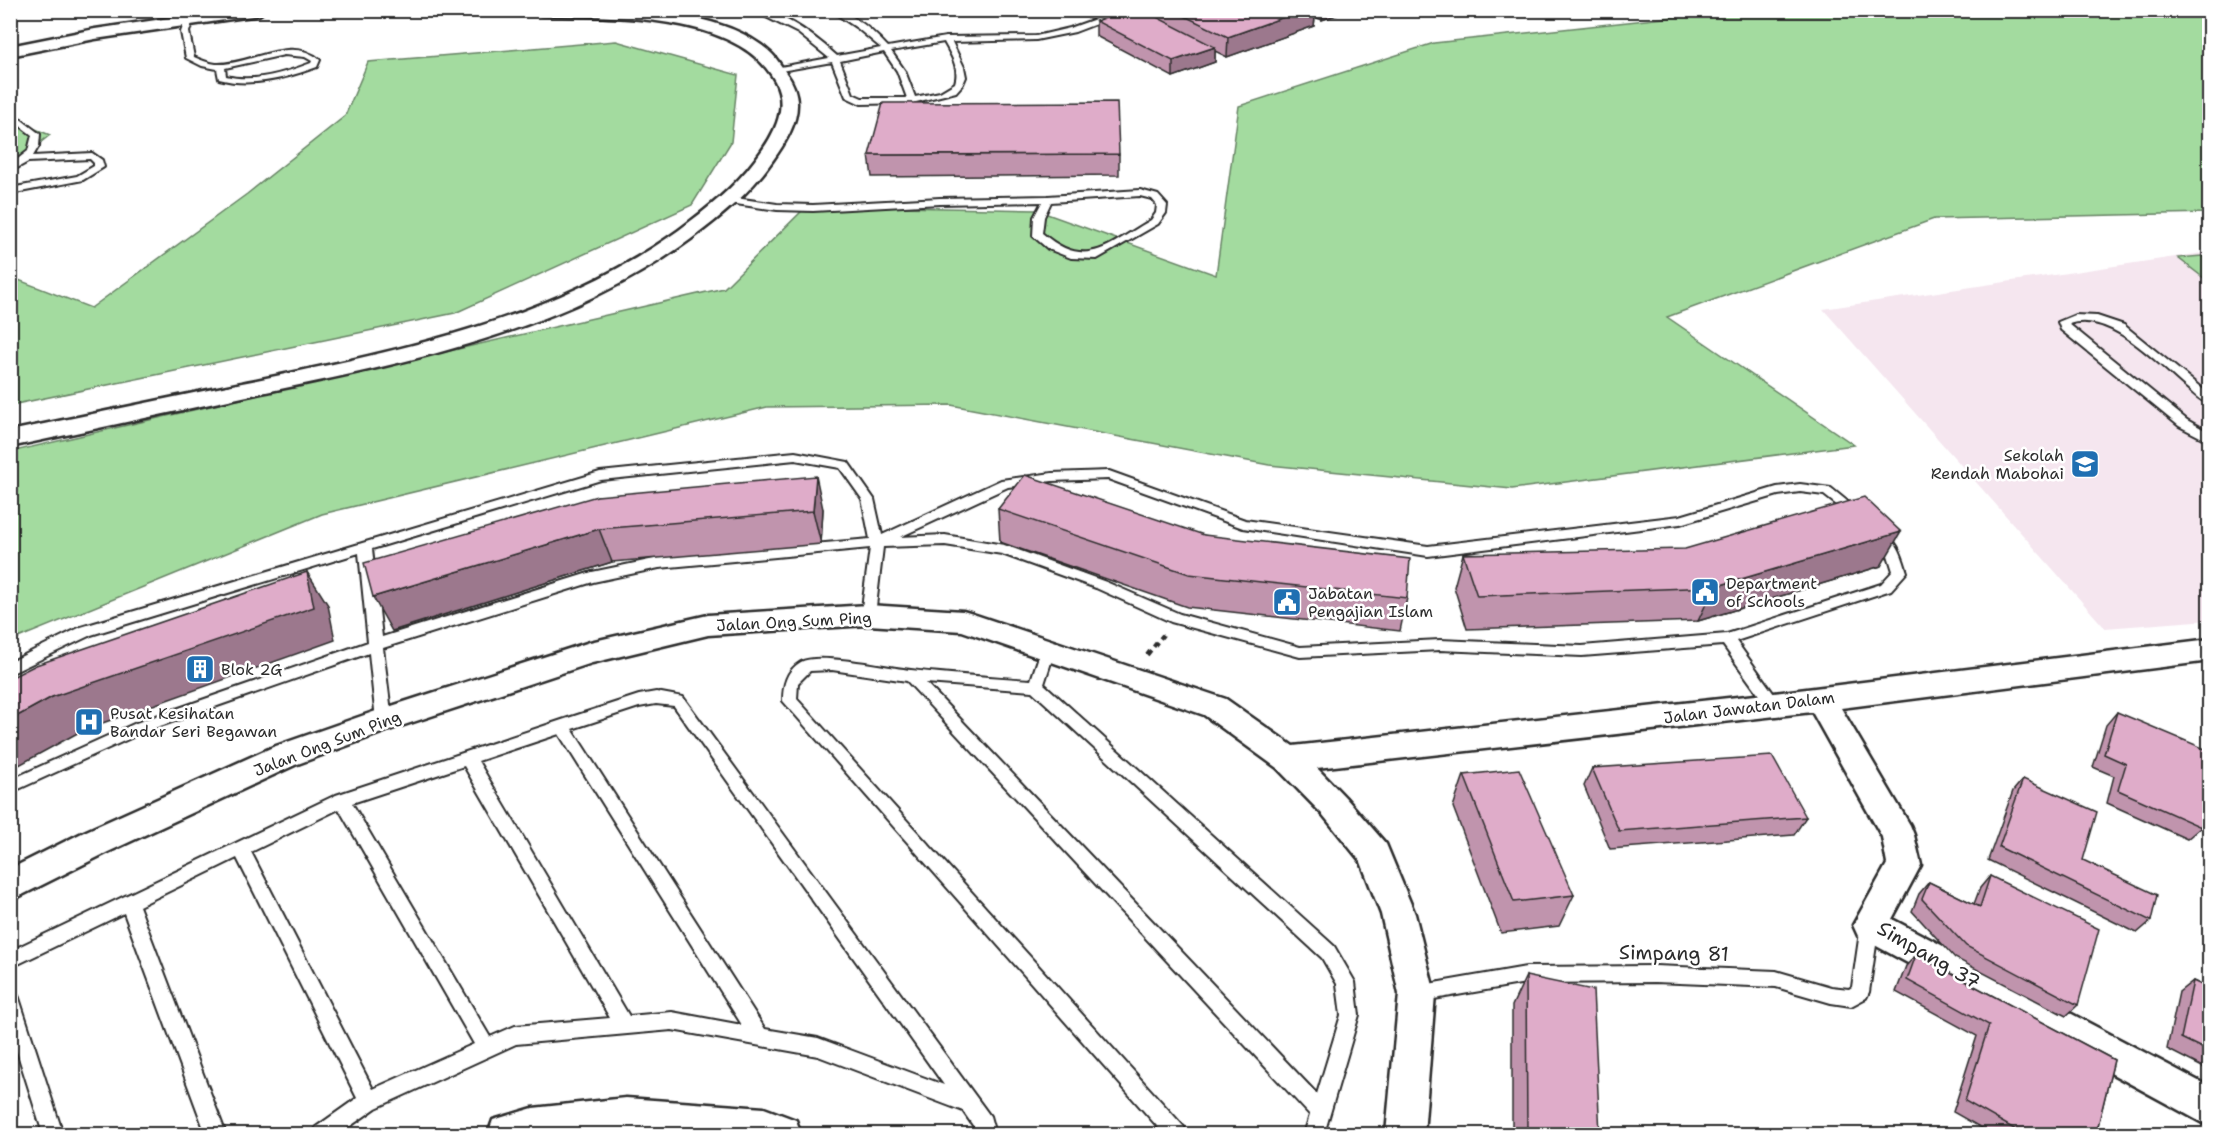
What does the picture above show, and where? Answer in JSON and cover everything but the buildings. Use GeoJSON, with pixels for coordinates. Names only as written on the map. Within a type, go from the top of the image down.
{"type":"FeatureCollection","features":[{"type":"Feature","properties":{"kind":"street"},"geometry":{"type":"LineString","coordinates":[[10,51],[95,34],[153,18],[189,20],[259,10]]}},
{"type":"Feature","properties":{"kind":"street"},"geometry":{"type":"LineString","coordinates":[[10,439],[370,362],[446,343],[521,320],[583,296],[636,269],[685,236],[729,200],[751,178],[773,148],[790,119],[789,94],[778,70],[766,55],[740,40],[664,14],[541,10]]}},
{"type":"Feature","properties":{"kind":"street"},"geometry":{"type":"LineString","coordinates":[[10,38],[95,34]]}},
{"type":"Feature","properties":{"kind":"street","name":"Jalan Ong Sum Ping"},"geometry":{"type":"LineString","coordinates":[[10,886],[96,842],[284,756],[384,720],[590,653],[708,626],[868,615],[963,621],[1215,706],[1288,759],[1334,806],[1374,854],[1398,914],[1417,994],[1405,1134]]}},
{"type":"Feature","properties":{"kind":"street","name":"Jalan Jawatan Dalam"},"geometry":{"type":"LineString","coordinates":[[1288,759],[1774,705],[2210,650]]}},
{"type":"Feature","properties":{"kind":"street","name":"Simpang 37"},"geometry":{"type":"LineString","coordinates":[[1820,699],[1898,835],[1904,865],[1870,925],[2210,1108]]}},
{"type":"Feature","properties":{"kind":"street"},"geometry":{"type":"LineString","coordinates":[[507,1134],[533,1127],[626,1117],[764,1127],[782,1134]]}},
{"type":"Feature","properties":{"kind":"lane"},"geometry":{"type":"LineString","coordinates":[[755,10],[801,31],[835,59],[849,95],[861,101],[912,100],[943,94],[955,88],[962,80],[963,70],[960,60],[946,39]]}},
{"type":"Feature","properties":{"kind":"lane"},"geometry":{"type":"LineString","coordinates":[[833,10],[852,21],[895,57],[910,90],[912,100]]}},
{"type":"Feature","properties":{"kind":"lane"},"geometry":{"type":"LineString","coordinates":[[778,70],[946,39],[1036,38],[1072,30],[1130,10]]}},
{"type":"Feature","properties":{"kind":"lane"},"geometry":{"type":"LineString","coordinates":[[189,20],[185,32],[190,58],[207,65],[221,66],[285,53],[311,55],[316,60],[314,65],[301,70],[245,81],[230,81],[222,77],[221,66]]}},
{"type":"Feature","properties":{"kind":"lane"},"geometry":{"type":"LineString","coordinates":[[10,113],[36,134],[36,144],[28,159]]}},
{"type":"Feature","properties":{"kind":"lane"},"geometry":{"type":"LineString","coordinates":[[10,169],[28,159],[92,156],[99,162],[99,167],[80,178],[10,191]]}},
{"type":"Feature","properties":{"kind":"lane"},"geometry":{"type":"LineString","coordinates":[[729,200],[777,207],[813,208],[1140,193],[1155,197],[1162,205],[1161,213],[1155,222],[1097,256],[1075,256],[1052,247],[1037,234],[1039,217],[1048,199]]}},
{"type":"Feature","properties":{"kind":"lane"},"geometry":{"type":"LineString","coordinates":[[2210,401],[2120,327],[2097,319],[2076,318],[2063,322],[2065,328],[2183,423],[2210,438]]}},
{"type":"Feature","properties":{"kind":"lane"},"geometry":{"type":"LineString","coordinates":[[10,669],[86,631],[600,476],[795,456],[844,465],[868,499],[877,543],[868,615]]}},
{"type":"Feature","properties":{"kind":"lane"},"geometry":{"type":"LineString","coordinates":[[10,787],[141,727],[375,645],[592,577],[659,563],[877,543],[945,540],[1004,550],[1101,585],[1176,618],[1300,652],[1440,645],[1582,651],[1727,639],[1886,587],[1900,572],[1893,550],[1853,510],[1827,491],[1800,488],[1777,491],[1680,520],[1428,551],[1243,524],[1110,475],[1052,477],[1005,483],[877,543]]}},
{"type":"Feature","properties":{"kind":"lane"},"geometry":{"type":"LineString","coordinates":[[365,547],[384,720]]}},
{"type":"Feature","properties":{"kind":"lane"},"geometry":{"type":"LineString","coordinates":[[1727,639],[1774,705]]}},
{"type":"Feature","properties":{"kind":"lane"},"geometry":{"type":"LineString","coordinates":[[1036,686],[1048,650]]}},
{"type":"Feature","properties":{"kind":"lane"},"geometry":{"type":"LineString","coordinates":[[1178,1134],[790,701],[791,681],[806,666],[832,665],[911,676],[1036,686],[1328,952],[1346,982],[1350,1015],[1314,1134]]}},
{"type":"Feature","properties":{"kind":"lane"},"geometry":{"type":"LineString","coordinates":[[911,676],[1320,1111]]}},
{"type":"Feature","properties":{"kind":"lane"},"geometry":{"type":"LineString","coordinates":[[10,960],[342,800],[639,701],[656,698],[678,701],[970,1104],[983,1123],[985,1134]]}},
{"type":"Feature","properties":{"kind":"lane"},"geometry":{"type":"LineString","coordinates":[[562,726],[760,1037]]}},
{"type":"Feature","properties":{"kind":"lane"},"geometry":{"type":"LineString","coordinates":[[468,758],[624,1025]]}},
{"type":"Feature","properties":{"kind":"lane"},"geometry":{"type":"LineString","coordinates":[[342,800],[486,1048]]}},
{"type":"Feature","properties":{"kind":"lane"},"geometry":{"type":"LineString","coordinates":[[241,849],[369,1101]]}},
{"type":"Feature","properties":{"kind":"lane"},"geometry":{"type":"LineString","coordinates":[[129,903],[216,1134]]}},
{"type":"Feature","properties":{"kind":"lane","name":"Simpang 81"},"geometry":{"type":"LineString","coordinates":[[1417,994],[1526,975],[1655,974],[1776,979],[1851,998],[1860,992],[1870,925]]}},
{"type":"Feature","properties":{"kind":"lane"},"geometry":{"type":"LineString","coordinates":[[10,998],[52,1134]]}},
{"type":"Feature","properties":{"kind":"lane"},"geometry":{"type":"LineString","coordinates":[[323,1134],[369,1101],[515,1035],[672,1021],[818,1047],[970,1104]]}},
{"type":"Feature","properties":{"kind":"path"},"geometry":{"type":"LineString","coordinates":[[1131,677],[1176,618]]}},
{"type":"Feature","properties":{"kind":"shaded area","name":"Sekolah Rendah Mabohai"},"geometry":{"type":"Polygon","coordinates":[[[2209,252],[2209,620],[2105,628],[1823,309],[2209,252]]]}},
{"type":"Feature","properties":{"kind":"green space"},"geometry":{"type":"Polygon","coordinates":[[[1738,10],[2209,11],[2209,213],[1934,219],[1667,317],[1854,445],[1512,489],[1269,465],[951,405],[767,407],[322,514],[11,641],[10,452],[724,288],[808,205],[1036,210],[1216,275],[1239,106],[1434,43],[1738,10]]]}},
{"type":"Feature","properties":{"kind":"green space"},"geometry":{"type":"Polygon","coordinates":[[[901,11],[1035,11],[995,16],[913,15],[901,11]]]}},
{"type":"Feature","properties":{"kind":"green space"},"geometry":{"type":"Polygon","coordinates":[[[616,41],[738,75],[731,142],[692,205],[455,313],[11,405],[11,277],[91,308],[247,194],[345,116],[368,62],[616,41]]]}},
{"type":"Feature","properties":{"kind":"green space"},"geometry":{"type":"Polygon","coordinates":[[[11,119],[50,135],[11,166],[11,119]]]}},
{"type":"Feature","properties":{"kind":"green space"},"geometry":{"type":"Polygon","coordinates":[[[2202,256],[2209,262],[2209,282],[2178,258],[2202,256]]]}},
{"type":"Feature","properties":{"kind":"place","name":"Sekolah Rendah Mabohai"},"geometry":{"type":"Point","coordinates":[2085,464]}},
{"type":"Feature","properties":{"kind":"place","name":"Department of Schools"},"geometry":{"type":"Point","coordinates":[1705,592]}},
{"type":"Feature","properties":{"kind":"place","name":"Jabatan Pengajian Islam"},"geometry":{"type":"Point","coordinates":[1287,602]}},
{"type":"Feature","properties":{"kind":"place","name":"Blok 2G"},"geometry":{"type":"Point","coordinates":[200,669]}},
{"type":"Feature","properties":{"kind":"place","name":"Pusat Kesihatan Bandar Seri Begawan"},"geometry":{"type":"Point","coordinates":[89,722]}}]}
